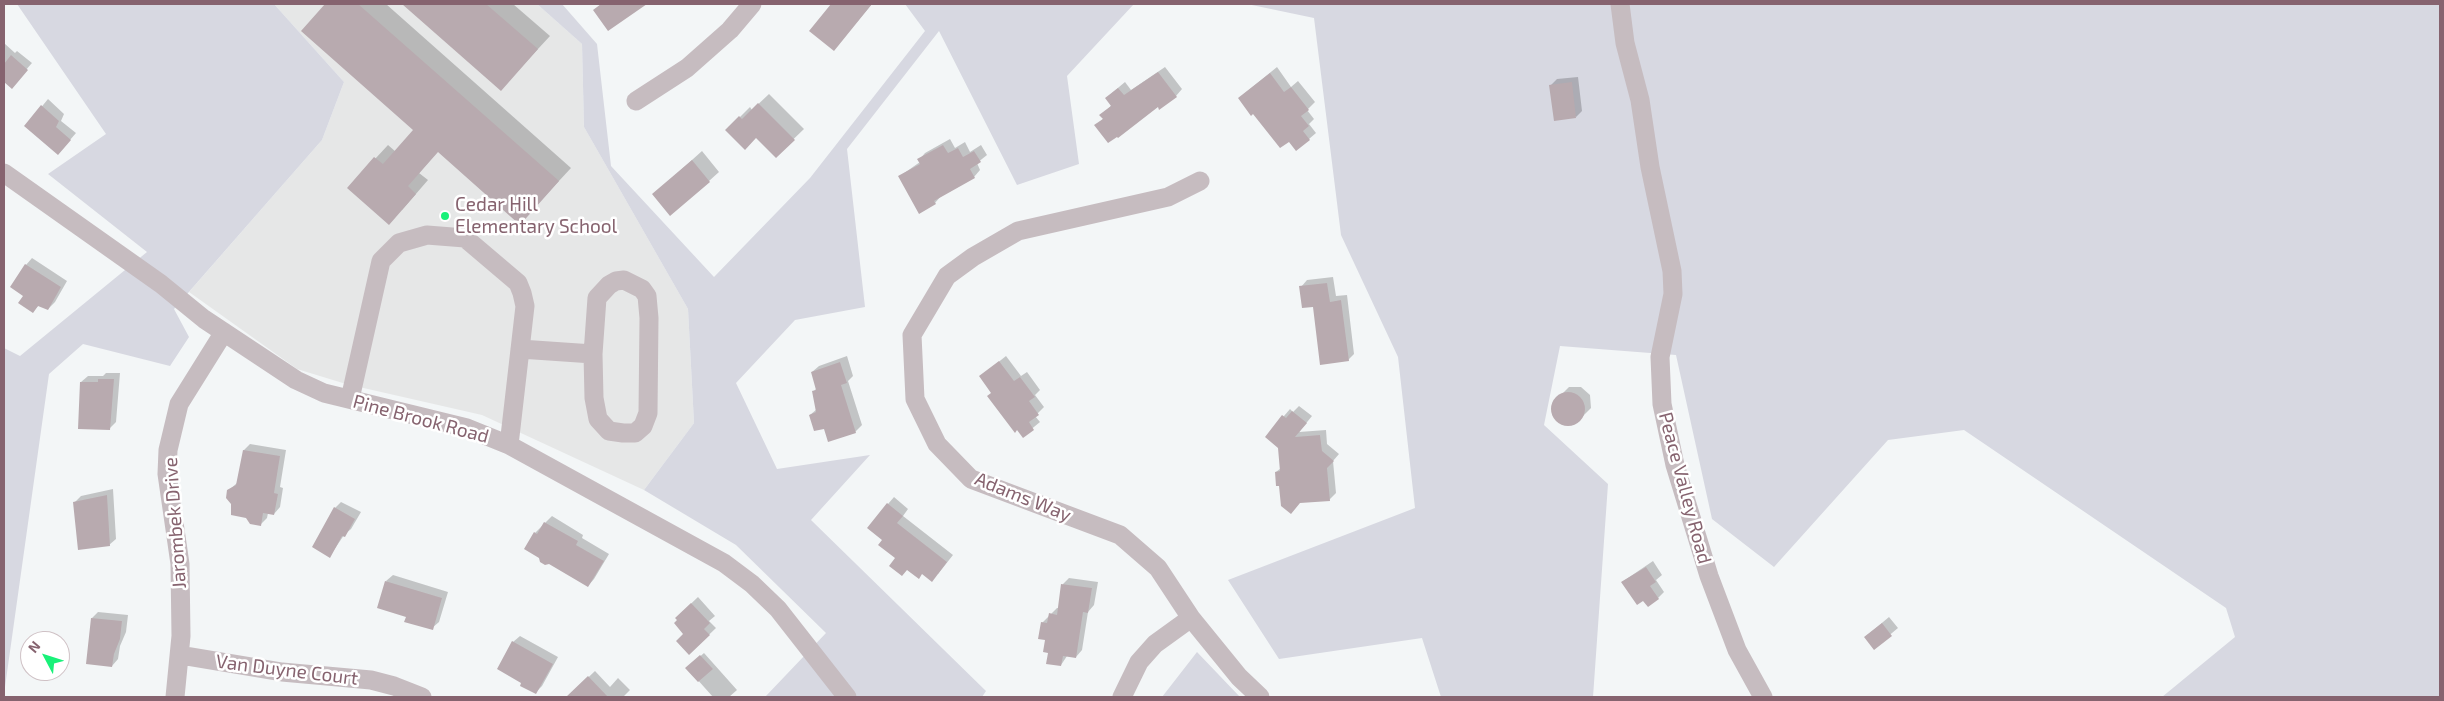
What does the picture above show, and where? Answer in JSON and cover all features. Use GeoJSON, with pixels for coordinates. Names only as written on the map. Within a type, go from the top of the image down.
{"type":"FeatureCollection","features":[{"type":"Feature","properties":{"kind":"street"},"geometry":{"type":"LineString","coordinates":[[636,102],[688,68],[730,30],[752,4]]}},
{"type":"Feature","properties":{"kind":"street","name":"Peace Valley Road"},"geometry":{"type":"LineString","coordinates":[[1620,4],[1624,43],[1640,100],[1650,167],[1672,271],[1673,294],[1660,357],[1662,404],[1675,465],[1709,576],[1737,650],[1763,697]]}},
{"type":"Feature","properties":{"kind":"street","name":"Pine Brook Road"},"geometry":{"type":"LineString","coordinates":[[4,173],[161,284],[224,332],[296,380],[324,393],[467,428],[509,445],[724,563],[745,578],[778,609],[847,697]]}},
{"type":"Feature","properties":{"kind":"street","name":"Adams Way"},"geometry":{"type":"LineString","coordinates":[[1200,181],[1168,197],[1018,231],[973,257],[947,276],[912,335],[915,398],[937,444],[971,478],[1120,535],[1158,568],[1191,618],[1239,677],[1260,697]]}},
{"type":"Feature","properties":{"kind":"street"},"geometry":{"type":"LineString","coordinates":[[350,399],[380,261],[399,243],[427,234],[465,238],[518,283],[524,306],[509,445]]}},
{"type":"Feature","properties":{"kind":"street"},"geometry":{"type":"LineString","coordinates":[[624,280],[642,289],[647,296],[649,318],[648,413],[643,426],[635,432],[609,432],[598,419],[594,398],[593,354],[597,298],[609,285],[616,281],[624,280]]}},
{"type":"Feature","properties":{"kind":"street","name":"Jarombek Drive"},"geometry":{"type":"LineString","coordinates":[[176,697],[180,655],[180,564],[167,474],[168,450],[179,404],[224,332]]}},
{"type":"Feature","properties":{"kind":"street"},"geometry":{"type":"LineString","coordinates":[[520,349],[593,354]]}},
{"type":"Feature","properties":{"kind":"street"},"geometry":{"type":"LineString","coordinates":[[1122,697],[1139,662],[1155,644],[1191,618]]}},
{"type":"Feature","properties":{"kind":"street","name":"Van Duyne Court"},"geometry":{"type":"LineString","coordinates":[[180,655],[282,672],[371,680],[394,686],[422,697]]}},
{"type":"Feature","properties":{"kind":"shaded area"},"geometry":{"type":"Polygon","coordinates":[[[17,4],[274,4],[344,82],[322,140],[174,309],[189,337],[170,366],[83,344],[49,374],[4,694],[4,348],[20,356],[147,252],[48,174],[106,134],[17,4]]]}},
{"type":"Feature","properties":{"kind":"shaded area","name":"Cedar Hill Elementary School"},"geometry":{"type":"Polygon","coordinates":[[[274,4],[537,4],[582,44],[584,127],[688,309],[694,423],[644,490],[482,415],[346,384],[297,369],[189,292],[322,140],[344,82],[274,4]]]}},
{"type":"Feature","properties":{"kind":"shaded area"},"geometry":{"type":"Polygon","coordinates":[[[537,4],[562,4],[597,44],[611,166],[714,277],[810,178],[925,31],[905,4],[1134,4],[1067,76],[1079,164],[1017,185],[939,31],[847,149],[865,307],[795,320],[736,383],[777,469],[870,455],[811,520],[986,691],[982,697],[765,697],[826,633],[736,545],[644,490],[694,423],[688,309],[584,127],[582,44],[537,4]]]}},
{"type":"Feature","properties":{"kind":"shaded area"},"geometry":{"type":"Polygon","coordinates":[[[1247,4],[2440,4],[2440,697],[2162,697],[2235,637],[2226,608],[1964,430],[1888,440],[1774,567],[1712,519],[1676,355],[1560,346],[1544,425],[1608,484],[1593,697],[1441,697],[1422,638],[1279,659],[1228,580],[1415,508],[1398,357],[1341,235],[1314,18],[1247,4]]]}},
{"type":"Feature","properties":{"kind":"shaded area"},"geometry":{"type":"Polygon","coordinates":[[[1197,652],[1240,697],[1162,697],[1197,652]]]}},
{"type":"Feature","properties":{"kind":"building"},"geometry":{"type":"Polygon","coordinates":[[[325,4],[358,4],[559,181],[520,225],[438,152],[408,186],[416,194],[389,225],[347,188],[374,157],[383,164],[413,130],[301,31],[325,4]]]}},
{"type":"Feature","properties":{"kind":"building"},"geometry":{"type":"Polygon","coordinates":[[[402,4],[486,4],[538,49],[501,91],[402,4]]]}},
{"type":"Feature","properties":{"kind":"building"},"geometry":{"type":"Polygon","coordinates":[[[601,4],[647,4],[608,31],[593,10],[601,4]]]}},
{"type":"Feature","properties":{"kind":"building"},"geometry":{"type":"Polygon","coordinates":[[[831,4],[872,4],[834,51],[809,31],[831,4]]]}},
{"type":"Feature","properties":{"kind":"building"},"geometry":{"type":"Polygon","coordinates":[[[11,55],[28,70],[12,89],[4,82],[4,64],[11,55]]]}},
{"type":"Feature","properties":{"kind":"building"},"geometry":{"type":"Polygon","coordinates":[[[1158,72],[1177,97],[1159,110],[1158,107],[1118,138],[1108,143],[1094,125],[1103,119],[1099,115],[1111,106],[1105,98],[1118,88],[1124,95],[1158,72]]]}},
{"type":"Feature","properties":{"kind":"building"},"geometry":{"type":"Polygon","coordinates":[[[1270,73],[1284,92],[1291,87],[1309,110],[1301,116],[1309,126],[1303,131],[1310,140],[1296,151],[1289,142],[1280,148],[1253,114],[1251,116],[1238,98],[1270,73]]]}},
{"type":"Feature","properties":{"kind":"building"},"geometry":{"type":"Polygon","coordinates":[[[1572,82],[1576,118],[1554,121],[1549,85],[1572,82]]]}},
{"type":"Feature","properties":{"kind":"building"},"geometry":{"type":"Polygon","coordinates":[[[758,103],[795,140],[776,158],[756,138],[745,150],[725,130],[739,116],[742,119],[758,103]]]}},
{"type":"Feature","properties":{"kind":"building"},"geometry":{"type":"Polygon","coordinates":[[[41,105],[59,121],[56,127],[71,140],[58,155],[24,126],[41,105]]]}},
{"type":"Feature","properties":{"kind":"building"},"geometry":{"type":"Polygon","coordinates":[[[943,145],[948,153],[958,148],[963,157],[974,151],[981,162],[970,169],[975,178],[934,201],[936,204],[919,214],[898,176],[920,164],[917,159],[943,145]]]}},
{"type":"Feature","properties":{"kind":"building"},"geometry":{"type":"Polygon","coordinates":[[[692,160],[710,182],[670,216],[652,194],[692,160]]]}},
{"type":"Feature","properties":{"kind":"building"},"geometry":{"type":"Polygon","coordinates":[[[25,264],[61,287],[48,310],[38,306],[33,313],[18,303],[23,296],[10,287],[25,264]]]}},
{"type":"Feature","properties":{"kind":"building"},"geometry":{"type":"Polygon","coordinates":[[[1327,283],[1330,302],[1341,300],[1349,361],[1320,365],[1313,307],[1302,308],[1299,286],[1327,283]]]}},
{"type":"Feature","properties":{"kind":"building"},"geometry":{"type":"Polygon","coordinates":[[[999,361],[1014,381],[1020,377],[1035,397],[1029,401],[1039,415],[1029,422],[1034,430],[1023,438],[1017,430],[1015,433],[987,396],[991,393],[979,376],[999,361]]]}},
{"type":"Feature","properties":{"kind":"building"},"geometry":{"type":"Polygon","coordinates":[[[840,362],[847,383],[841,385],[856,433],[828,442],[824,429],[814,431],[809,415],[816,412],[812,391],[816,390],[811,372],[840,362]]]}},
{"type":"Feature","properties":{"kind":"building"},"geometry":{"type":"Polygon","coordinates":[[[98,379],[114,379],[110,430],[78,429],[80,382],[98,382],[98,379]]]}},
{"type":"Feature","properties":{"kind":"building"},"geometry":{"type":"Polygon","coordinates":[[[1568,392],[1575,393],[1580,397],[1584,402],[1584,416],[1580,421],[1575,425],[1568,426],[1561,425],[1556,421],[1552,416],[1551,409],[1552,402],[1556,397],[1561,393],[1568,392]]]}},
{"type":"Feature","properties":{"kind":"building"},"geometry":{"type":"Polygon","coordinates":[[[1292,411],[1307,423],[1295,437],[1320,435],[1322,451],[1334,461],[1327,468],[1330,501],[1300,503],[1291,514],[1281,506],[1279,486],[1276,486],[1275,472],[1280,471],[1278,448],[1265,437],[1282,415],[1286,418],[1292,411]]]}},
{"type":"Feature","properties":{"kind":"building"},"geometry":{"type":"Polygon","coordinates":[[[243,450],[280,456],[274,493],[278,494],[274,515],[263,513],[261,526],[250,524],[246,518],[231,515],[231,504],[226,498],[227,490],[236,485],[243,450]]]}},
{"type":"Feature","properties":{"kind":"building"},"geometry":{"type":"Polygon","coordinates":[[[107,495],[110,546],[78,550],[73,502],[107,495]]]}},
{"type":"Feature","properties":{"kind":"building"},"geometry":{"type":"Polygon","coordinates":[[[887,503],[903,516],[897,523],[947,562],[932,582],[922,574],[919,579],[907,570],[902,576],[889,566],[895,558],[878,545],[882,540],[867,528],[887,503]]]}},
{"type":"Feature","properties":{"kind":"building"},"geometry":{"type":"Polygon","coordinates":[[[334,507],[355,519],[345,537],[342,536],[330,558],[312,547],[334,507]]]}},
{"type":"Feature","properties":{"kind":"building"},"geometry":{"type":"Polygon","coordinates":[[[544,522],[578,541],[576,545],[604,561],[588,587],[549,564],[545,565],[540,562],[539,558],[524,549],[534,532],[537,534],[544,522]]]}},
{"type":"Feature","properties":{"kind":"building"},"geometry":{"type":"Polygon","coordinates":[[[1646,567],[1656,582],[1650,586],[1659,599],[1648,607],[1643,601],[1637,605],[1621,582],[1646,567]]]}},
{"type":"Feature","properties":{"kind":"building"},"geometry":{"type":"Polygon","coordinates":[[[385,581],[442,598],[433,630],[404,622],[406,617],[377,608],[385,581]]]}},
{"type":"Feature","properties":{"kind":"building"},"geometry":{"type":"Polygon","coordinates":[[[1061,584],[1092,588],[1088,613],[1083,612],[1076,658],[1063,656],[1061,666],[1046,664],[1048,653],[1043,652],[1045,640],[1038,639],[1041,622],[1047,623],[1049,613],[1057,615],[1061,584]]]}},
{"type":"Feature","properties":{"kind":"building"},"geometry":{"type":"Polygon","coordinates":[[[691,603],[710,623],[704,629],[710,635],[689,655],[676,641],[683,634],[674,623],[677,620],[675,618],[691,603]]]}},
{"type":"Feature","properties":{"kind":"building"},"geometry":{"type":"Polygon","coordinates":[[[91,618],[122,621],[120,639],[114,654],[112,667],[86,664],[91,618]]]}},
{"type":"Feature","properties":{"kind":"building"},"geometry":{"type":"Polygon","coordinates":[[[1882,623],[1892,636],[1874,650],[1864,637],[1882,623]]]}},
{"type":"Feature","properties":{"kind":"building"},"geometry":{"type":"Polygon","coordinates":[[[512,641],[553,664],[536,694],[520,686],[521,683],[497,669],[512,641]]]}},
{"type":"Feature","properties":{"kind":"building"},"geometry":{"type":"Polygon","coordinates":[[[700,655],[713,669],[698,682],[685,668],[700,655]]]}},
{"type":"Feature","properties":{"kind":"building"},"geometry":{"type":"Polygon","coordinates":[[[588,676],[608,697],[566,697],[588,676]]]}},
{"type":"Feature","properties":{"kind":"place","name":"Cedar Hill Elementary School"},"geometry":{"type":"Point","coordinates":[445,216]}}]}
